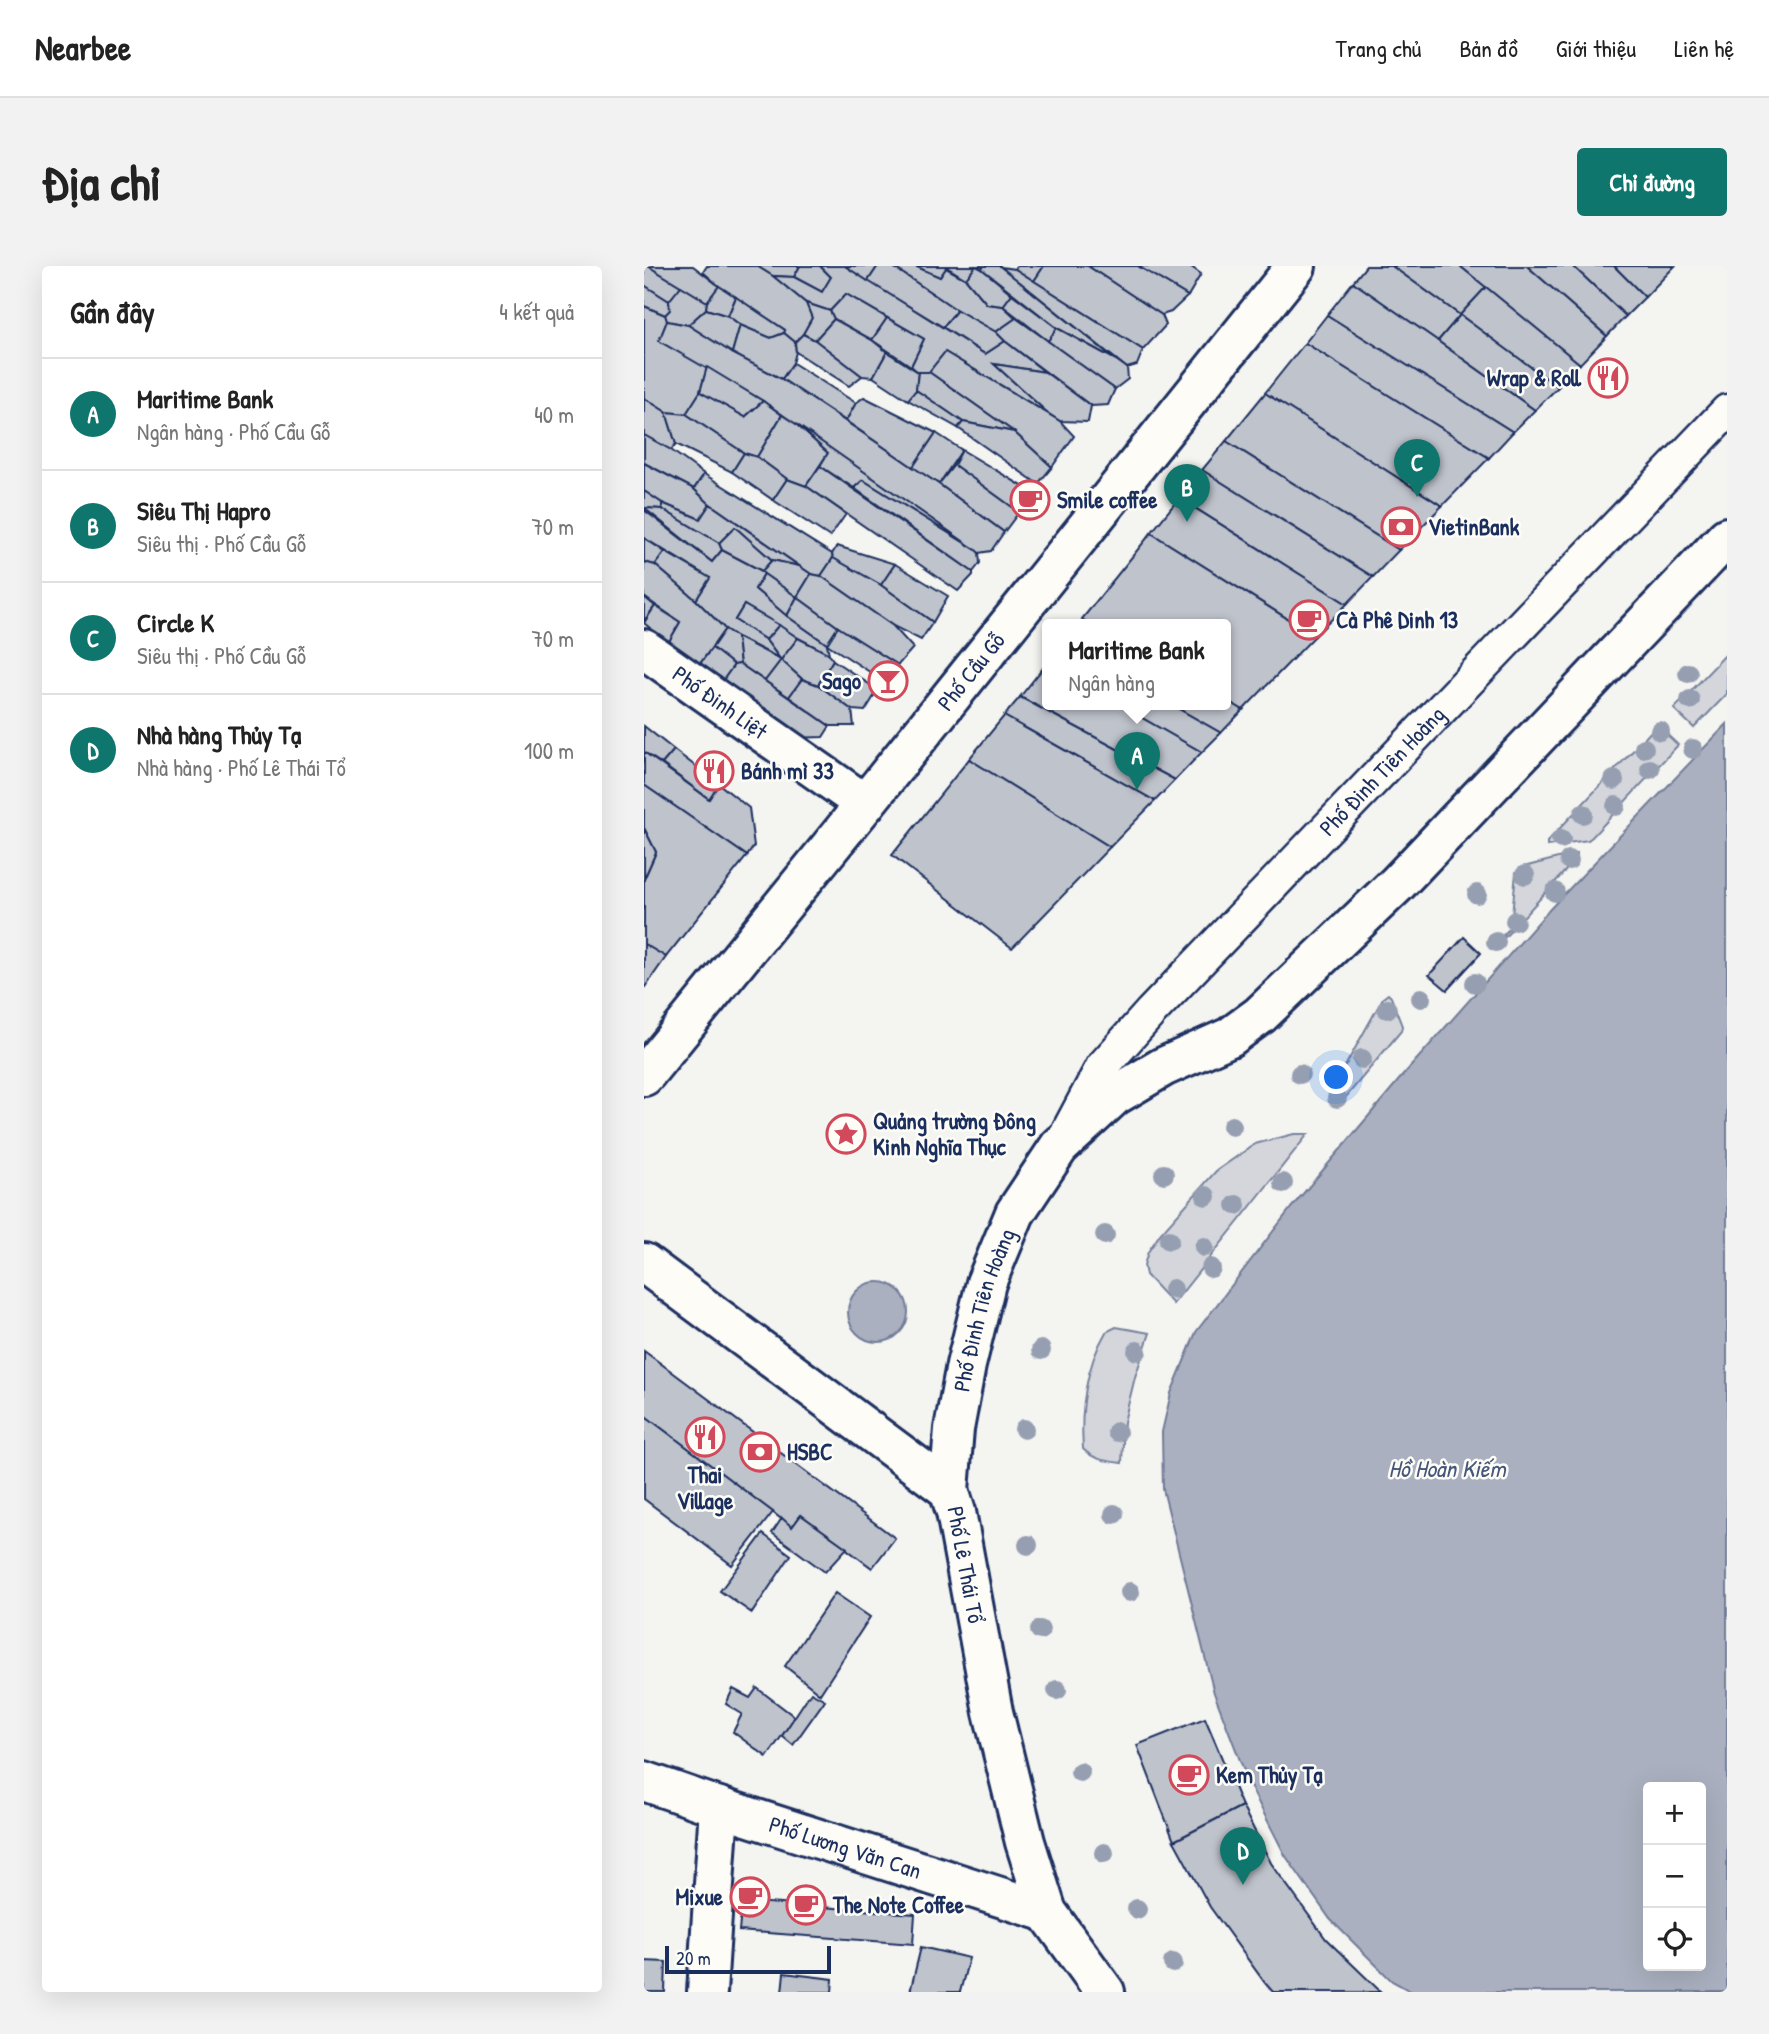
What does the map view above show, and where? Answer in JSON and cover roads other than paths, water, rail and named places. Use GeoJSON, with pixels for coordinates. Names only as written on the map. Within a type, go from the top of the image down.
{"type":"FeatureCollection","features":[{"type":"Feature","properties":{"kind":"street","name":"Phố Cầu Gỗ"},"geometry":{"type":"LineString","coordinates":[[644,1076],[1296,266]]}},
{"type":"Feature","properties":{"kind":"street","name":"Phố Đinh Tiên Hoàng"},"geometry":{"type":"LineString","coordinates":[[949,1490],[954,1429],[986,1283],[1015,1213],[1059,1147],[1114,1096],[1163,1067],[1230,1037],[1260,1015],[1397,884],[1727,537]]}},
{"type":"Feature","properties":{"kind":"street","name":"Phố Đinh Liệt"},"geometry":{"type":"LineString","coordinates":[[644,649],[865,804]]}},
{"type":"Feature","properties":{"kind":"street","name":"Phố Lê Thái Tổ"},"geometry":{"type":"LineString","coordinates":[[644,1263],[949,1490],[993,1712],[1046,1912],[1105,1992]]}},
{"type":"Feature","properties":{"kind":"street","name":"Phố Lương Văn Can"},"geometry":{"type":"LineString","coordinates":[[644,1781],[1046,1912]]}},
{"type":"Feature","properties":{"kind":"street"},"geometry":{"type":"LineString","coordinates":[[707,1992],[719,1807]]}},
{"type":"Feature","properties":{"kind":"lane","name":"Phố Đinh Tiên Hoàng"},"geometry":{"type":"LineString","coordinates":[[1059,1147],[1102,1067],[1151,1012],[1727,411]]}},
{"type":"Feature","properties":{"kind":"water","name":"Hồ Hoàn Kiếm"},"geometry":{"type":"Polygon","coordinates":[[[1727,724],[1727,1992],[1412,1992],[1392,1981],[1330,1919],[1285,1855],[1250,1786],[1214,1693],[1163,1489],[1162,1432],[1171,1393],[1196,1332],[1291,1208],[1404,1074],[1550,909],[1727,724]]]}},
{"type":"Feature","properties":{"kind":"water"},"geometry":{"type":"Polygon","coordinates":[[[872,1282],[884,1282],[903,1295],[908,1312],[906,1324],[895,1337],[884,1342],[872,1342],[853,1329],[848,1318],[848,1306],[861,1287],[872,1282]]]}},
{"type":"Feature","properties":{"kind":"place","name":"Wrap & Roll"},"geometry":{"type":"Point","coordinates":[1608,378]}},
{"type":"Feature","properties":{"kind":"place","name":"Circle K"},"geometry":{"type":"Point","coordinates":[1417,497]}},
{"type":"Feature","properties":{"kind":"place","name":"Smile coffee"},"geometry":{"type":"Point","coordinates":[1030,500]}},
{"type":"Feature","properties":{"kind":"place","name":"Siêu Thị Hapro"},"geometry":{"type":"Point","coordinates":[1187,522]}},
{"type":"Feature","properties":{"kind":"place","name":"VietinBank"},"geometry":{"type":"Point","coordinates":[1401,527]}},
{"type":"Feature","properties":{"kind":"place","name":"Cà Phê Dinh 13"},"geometry":{"type":"Point","coordinates":[1309,620]}},
{"type":"Feature","properties":{"kind":"place","name":"Sago"},"geometry":{"type":"Point","coordinates":[888,681]}},
{"type":"Feature","properties":{"kind":"place","name":"Bánh mì 33"},"geometry":{"type":"Point","coordinates":[714,771]}},
{"type":"Feature","properties":{"kind":"place","name":"Maritime Bank"},"geometry":{"type":"Point","coordinates":[1137,790]}},
{"type":"Feature","properties":{"kind":"place","name":"Quảng trường Đông Kinh Nghĩa Thục"},"geometry":{"type":"Point","coordinates":[846,1134]}},
{"type":"Feature","properties":{"kind":"place","name":"Thai Village"},"geometry":{"type":"Point","coordinates":[705,1437]}},
{"type":"Feature","properties":{"kind":"place","name":"HSBC"},"geometry":{"type":"Point","coordinates":[760,1452]}},
{"type":"Feature","properties":{"kind":"place","name":"Kem Thủy Tạ"},"geometry":{"type":"Point","coordinates":[1189,1775]}},
{"type":"Feature","properties":{"kind":"place","name":"Nhà hàng Thủy Tạ"},"geometry":{"type":"Point","coordinates":[1243,1885]}},
{"type":"Feature","properties":{"kind":"place","name":"Mixue"},"geometry":{"type":"Point","coordinates":[750,1897]}},
{"type":"Feature","properties":{"kind":"place","name":"The Note Coffee"},"geometry":{"type":"Point","coordinates":[806,1905]}}]}
